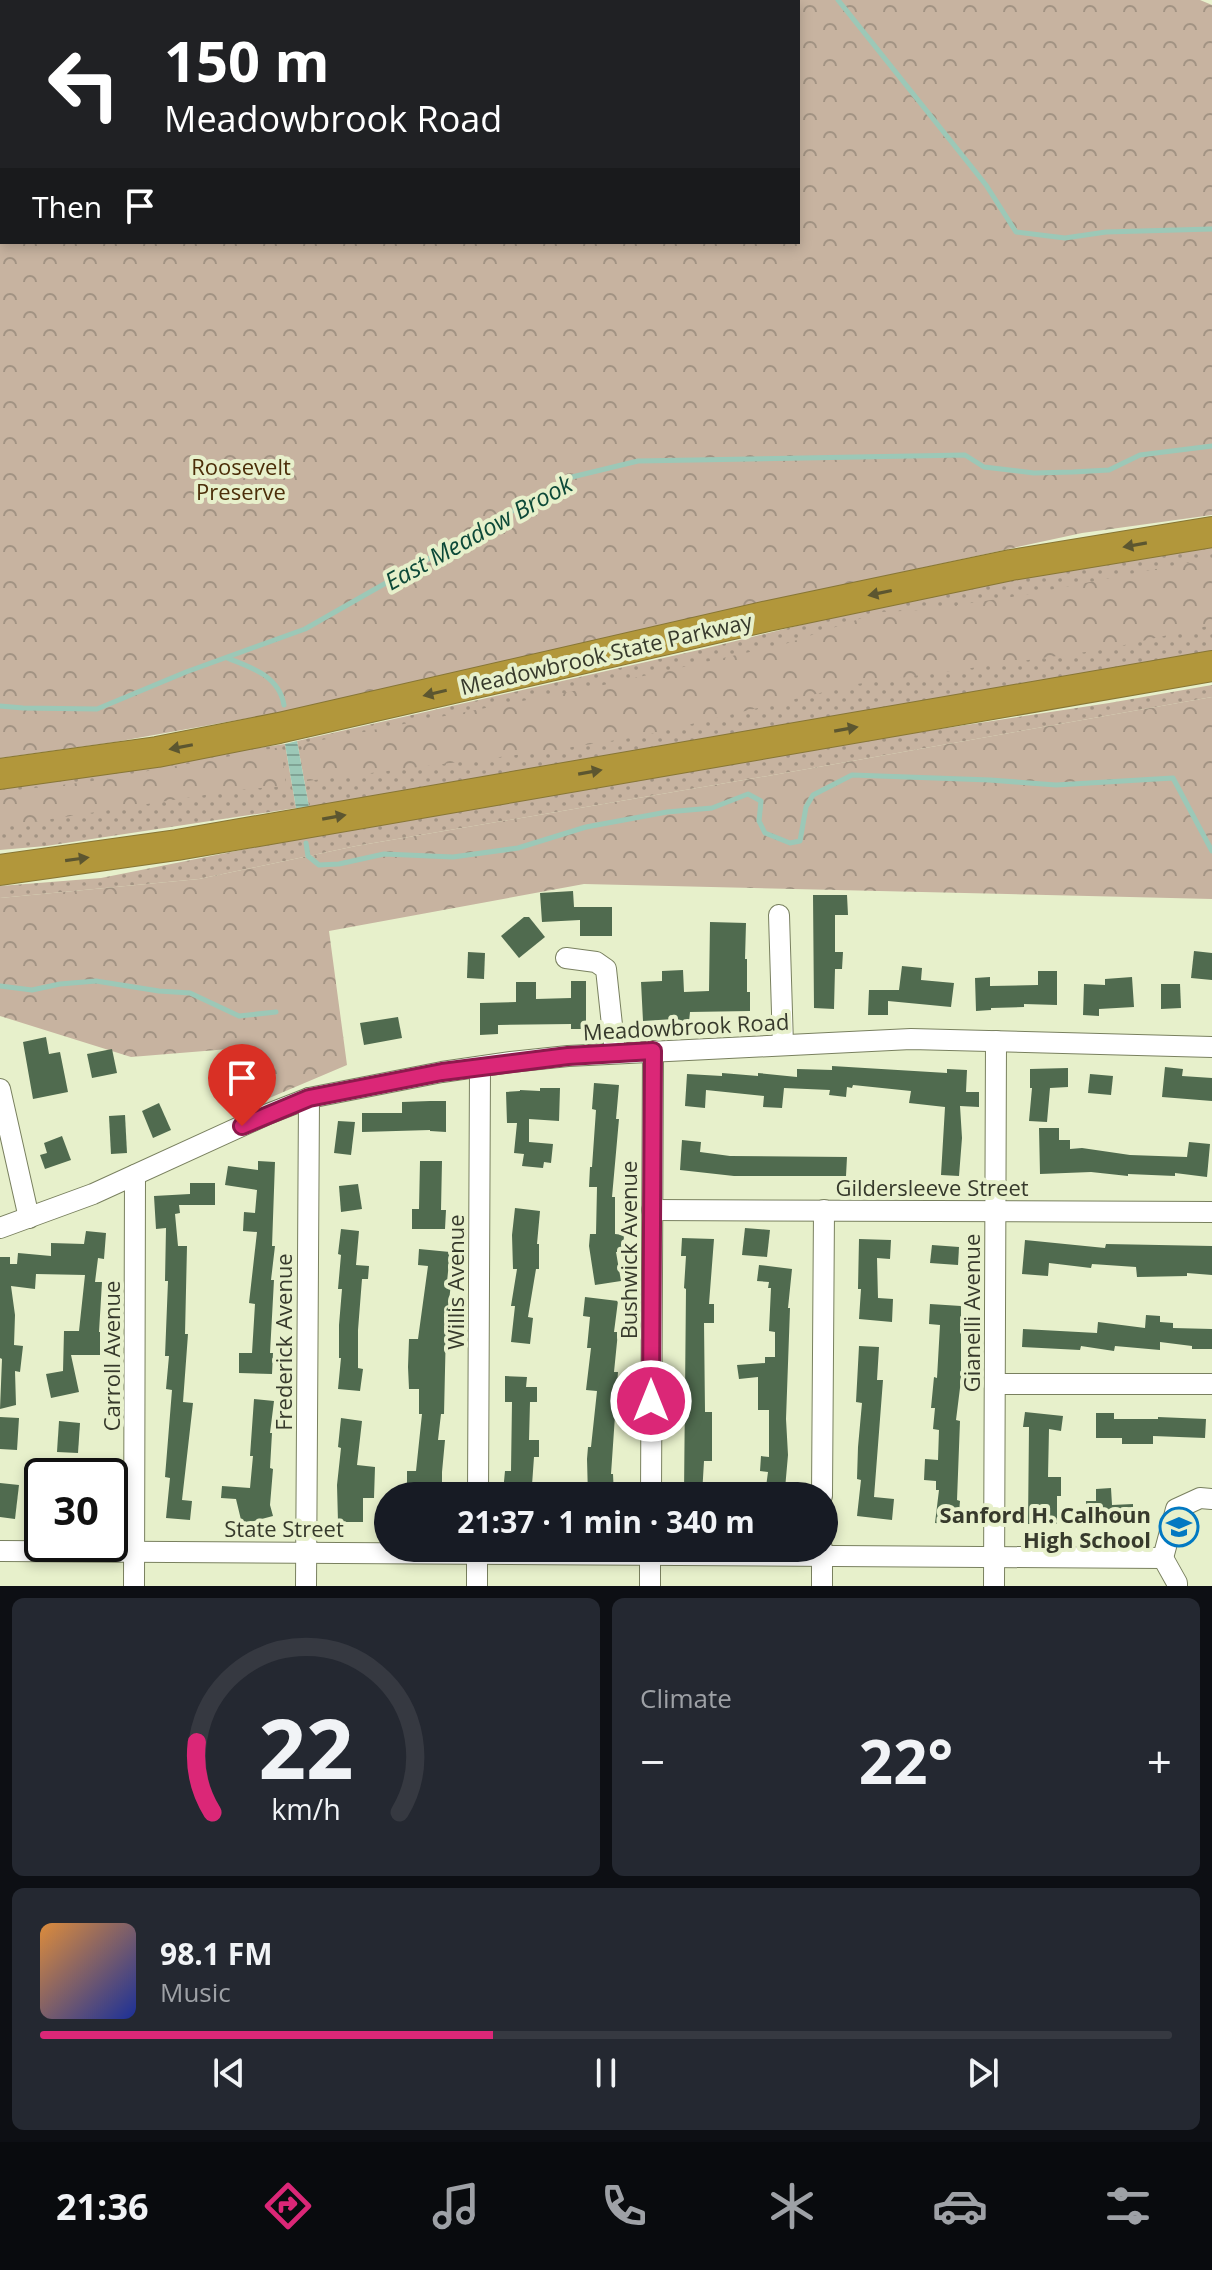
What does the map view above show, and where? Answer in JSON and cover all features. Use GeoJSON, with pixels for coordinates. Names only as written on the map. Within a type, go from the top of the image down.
{"type":"FeatureCollection","features":[{"type":"Feature","properties":{"kind":"highway","name":"Meadowbrook State Parkway"},"geometry":{"type":"LineString","coordinates":[[0,774],[157,752],[279,728],[768,616],[1011,565],[1212,532]]}},
{"type":"Feature","properties":{"kind":"highway"},"geometry":{"type":"LineString","coordinates":[[0,870],[177,845],[1212,666]]}},
{"type":"Feature","properties":{"kind":"street"},"geometry":{"type":"LineString","coordinates":[[779,915],[783,1045]]}},
{"type":"Feature","properties":{"kind":"street"},"geometry":{"type":"LineString","coordinates":[[566,958],[596,962],[606,969],[615,1053]]}},
{"type":"Feature","properties":{"kind":"street","name":"Meadowbrook Road"},"geometry":{"type":"LineString","coordinates":[[0,1228],[93,1194],[309,1098],[442,1072],[568,1056],[911,1039],[1212,1047]]}},
{"type":"Feature","properties":{"kind":"street","name":"Gianelli Avenue"},"geometry":{"type":"LineString","coordinates":[[994,1586],[996,1041]]}},
{"type":"Feature","properties":{"kind":"street","name":"Bushwick Avenue"},"geometry":{"type":"LineString","coordinates":[[651,1482],[653,1051]]}},
{"type":"Feature","properties":{"kind":"street","name":"Willis Avenue"},"geometry":{"type":"LineString","coordinates":[[478,1482],[480,1068]]}},
{"type":"Feature","properties":{"kind":"street"},"geometry":{"type":"LineString","coordinates":[[0,1089],[29,1218]]}},
{"type":"Feature","properties":{"kind":"street","name":"Frederick Avenue"},"geometry":{"type":"LineString","coordinates":[[306,1586],[309,1098]]}},
{"type":"Feature","properties":{"kind":"street","name":"Carroll Avenue"},"geometry":{"type":"LineString","coordinates":[[134,1586],[135,1175]]}},
{"type":"Feature","properties":{"kind":"street","name":"Gildersleeve Street"},"geometry":{"type":"LineString","coordinates":[[652,1210],[1212,1212]]}},
{"type":"Feature","properties":{"kind":"street"},"geometry":{"type":"LineString","coordinates":[[822,1482],[824,1210]]}},
{"type":"Feature","properties":{"kind":"street"},"geometry":{"type":"LineString","coordinates":[[995,1384],[1212,1384]]}},
{"type":"Feature","properties":{"kind":"street"},"geometry":{"type":"LineString","coordinates":[[1177,1586],[1153,1557],[1176,1509],[1200,1498],[1212,1499]]}},
{"type":"Feature","properties":{"kind":"street","name":"State Street"},"geometry":{"type":"LineString","coordinates":[[0,1551],[374,1551]]}},
{"type":"Feature","properties":{"kind":"street","name":"State Street"},"geometry":{"type":"LineString","coordinates":[[838,1551],[1153,1557]]}},
{"type":"Feature","properties":{"kind":"street"},"geometry":{"type":"LineString","coordinates":[[477,1562],[477,1586]]}},
{"type":"Feature","properties":{"kind":"street"},"geometry":{"type":"LineString","coordinates":[[650,1562],[650,1586]]}},
{"type":"Feature","properties":{"kind":"street"},"geometry":{"type":"LineString","coordinates":[[822,1562],[822,1586]]}},
{"type":"Feature","properties":{"kind":"green space","name":"Roosevelt Preserve"},"geometry":{"type":"Polygon","coordinates":[[[800,0],[1200,0],[1212,5],[1212,515],[1082,533],[705,615],[316,706],[115,742],[0,758],[0,244],[800,244],[800,0]]]}},
{"type":"Feature","properties":{"kind":"green space"},"geometry":{"type":"Polygon","coordinates":[[[1212,546],[1212,653],[309,807],[297,741],[703,649],[894,602],[1212,546]]]}},
{"type":"Feature","properties":{"kind":"green space"},"geometry":{"type":"Polygon","coordinates":[[[1212,558],[1212,625],[1107,649],[857,684],[642,736],[307,781],[301,744],[599,686],[785,644],[880,612],[924,610],[1024,595],[1212,558]]]}},
{"type":"Feature","properties":{"kind":"green space"},"geometry":{"type":"Polygon","coordinates":[[[1212,685],[1212,697],[356,846],[199,879],[0,898],[0,886],[101,878],[375,823],[1212,685]]]}},
{"type":"Feature","properties":{"kind":"green space"},"geometry":{"type":"Polygon","coordinates":[[[1212,697],[1212,899],[584,884],[329,931],[347,1065],[253,1105],[241,1048],[131,1057],[0,1016],[0,898],[199,879],[356,846],[1212,697]]]}},
{"type":"Feature","properties":{"kind":"green space"},"geometry":{"type":"Polygon","coordinates":[[[285,744],[296,808],[46,846],[0,850],[0,786],[285,744]]]}},
{"type":"Feature","properties":{"kind":"green space"},"geometry":{"type":"Polygon","coordinates":[[[281,747],[286,786],[237,790],[0,827],[0,792],[87,782],[281,747]]]}},
{"type":"Feature","properties":{"kind":"shaded area"},"geometry":{"type":"Polygon","coordinates":[[[297,741],[309,807],[296,808],[285,744],[297,741]]]}},
{"type":"Feature","properties":{"kind":"building"},"geometry":{"type":"Polygon","coordinates":[[[573,891],[574,907],[612,907],[612,936],[580,936],[580,920],[542,922],[540,893],[573,891]]]}},
{"type":"Feature","properties":{"kind":"building"},"geometry":{"type":"Polygon","coordinates":[[[813,895],[847,895],[848,915],[835,915],[835,952],[843,952],[842,969],[835,969],[834,1009],[814,1008],[813,895]]]}},
{"type":"Feature","properties":{"kind":"building"},"geometry":{"type":"Polygon","coordinates":[[[524,917],[529,917],[545,937],[519,958],[501,936],[524,917]]]}},
{"type":"Feature","properties":{"kind":"building"},"geometry":{"type":"Polygon","coordinates":[[[710,922],[746,923],[745,959],[750,1011],[690,1012],[689,1022],[674,1022],[674,1019],[643,1021],[641,982],[662,981],[662,971],[683,970],[684,992],[709,991],[710,922]]]}},
{"type":"Feature","properties":{"kind":"building"},"geometry":{"type":"Polygon","coordinates":[[[1194,951],[1212,953],[1212,980],[1191,978],[1194,951]]]}},
{"type":"Feature","properties":{"kind":"building"},"geometry":{"type":"Polygon","coordinates":[[[468,952],[485,953],[484,979],[467,978],[468,952]]]}},
{"type":"Feature","properties":{"kind":"building"},"geometry":{"type":"Polygon","coordinates":[[[902,966],[922,968],[921,980],[954,983],[951,1007],[888,1001],[888,1015],[868,1015],[869,990],[899,990],[902,966]]]}},
{"type":"Feature","properties":{"kind":"building"},"geometry":{"type":"Polygon","coordinates":[[[1038,971],[1057,971],[1057,1005],[1024,1004],[1024,1007],[976,1011],[975,978],[990,977],[990,986],[1038,985],[1038,971]]]}},
{"type":"Feature","properties":{"kind":"building"},"geometry":{"type":"Polygon","coordinates":[[[1132,977],[1134,1007],[1099,1009],[1099,1016],[1083,1015],[1084,984],[1105,985],[1105,979],[1132,977]]]}},
{"type":"Feature","properties":{"kind":"building"},"geometry":{"type":"Polygon","coordinates":[[[571,981],[586,981],[586,1029],[571,1029],[571,1024],[498,1025],[498,1034],[480,1035],[480,1003],[516,1002],[516,982],[536,982],[536,999],[571,998],[571,981]]]}},
{"type":"Feature","properties":{"kind":"building"},"geometry":{"type":"Polygon","coordinates":[[[1161,984],[1180,984],[1181,1008],[1161,1009],[1161,984]]]}},
{"type":"Feature","properties":{"kind":"building"},"geometry":{"type":"Polygon","coordinates":[[[398,1017],[402,1038],[364,1045],[360,1023],[398,1017]]]}},
{"type":"Feature","properties":{"kind":"building"},"geometry":{"type":"Polygon","coordinates":[[[46,1037],[49,1054],[60,1052],[68,1092],[33,1099],[23,1042],[46,1037]]]}},
{"type":"Feature","properties":{"kind":"building"},"geometry":{"type":"Polygon","coordinates":[[[112,1049],[117,1073],[92,1078],[87,1054],[112,1049]]]}},
{"type":"Feature","properties":{"kind":"building"},"geometry":{"type":"Polygon","coordinates":[[[832,1066],[947,1073],[947,1069],[967,1070],[966,1092],[979,1092],[979,1107],[960,1106],[962,1138],[959,1176],[941,1175],[945,1107],[909,1103],[911,1091],[853,1085],[852,1088],[847,1087],[846,1097],[829,1095],[830,1090],[784,1088],[782,1108],[763,1107],[764,1096],[706,1090],[705,1108],[685,1106],[687,1074],[758,1076],[758,1073],[797,1077],[797,1069],[832,1070],[832,1066]]]}},
{"type":"Feature","properties":{"kind":"building"},"geometry":{"type":"Polygon","coordinates":[[[1165,1067],[1183,1069],[1182,1076],[1212,1078],[1212,1101],[1162,1097],[1165,1067]]]}},
{"type":"Feature","properties":{"kind":"building"},"geometry":{"type":"Polygon","coordinates":[[[1068,1068],[1068,1087],[1050,1088],[1047,1122],[1029,1121],[1030,1069],[1068,1068]]]}},
{"type":"Feature","properties":{"kind":"building"},"geometry":{"type":"Polygon","coordinates":[[[232,1072],[240,1097],[222,1103],[214,1078],[232,1072]]]}},
{"type":"Feature","properties":{"kind":"building"},"geometry":{"type":"Polygon","coordinates":[[[1090,1074],[1113,1076],[1111,1095],[1088,1093],[1090,1074]]]}},
{"type":"Feature","properties":{"kind":"building"},"geometry":{"type":"Polygon","coordinates":[[[594,1083],[619,1085],[612,1197],[615,1197],[615,1234],[624,1235],[623,1252],[616,1252],[621,1281],[595,1285],[589,1246],[590,1234],[596,1234],[597,1187],[589,1187],[596,1110],[592,1109],[594,1083]]]}},
{"type":"Feature","properties":{"kind":"building"},"geometry":{"type":"Polygon","coordinates":[[[540,1088],[560,1088],[559,1121],[529,1119],[529,1142],[553,1144],[551,1163],[544,1162],[543,1168],[522,1166],[524,1154],[514,1153],[517,1123],[507,1123],[506,1092],[540,1091],[540,1088]]]}},
{"type":"Feature","properties":{"kind":"building"},"geometry":{"type":"Polygon","coordinates":[[[446,1101],[446,1132],[362,1132],[362,1113],[402,1113],[402,1102],[446,1101]]]}},
{"type":"Feature","properties":{"kind":"building"},"geometry":{"type":"Polygon","coordinates":[[[159,1103],[171,1130],[153,1138],[142,1111],[159,1103]]]}},
{"type":"Feature","properties":{"kind":"building"},"geometry":{"type":"Polygon","coordinates":[[[125,1115],[127,1153],[111,1154],[109,1116],[125,1115]]]}},
{"type":"Feature","properties":{"kind":"building"},"geometry":{"type":"Polygon","coordinates":[[[338,1121],[355,1122],[351,1155],[334,1153],[338,1121]]]}},
{"type":"Feature","properties":{"kind":"building"},"geometry":{"type":"Polygon","coordinates":[[[1039,1128],[1059,1128],[1059,1140],[1070,1140],[1070,1149],[1130,1155],[1187,1157],[1189,1142],[1210,1144],[1207,1177],[1175,1173],[1175,1176],[1091,1172],[1040,1174],[1039,1128]]]}},
{"type":"Feature","properties":{"kind":"building"},"geometry":{"type":"Polygon","coordinates":[[[62,1136],[71,1160],[45,1169],[40,1155],[47,1153],[44,1143],[62,1136]]]}},
{"type":"Feature","properties":{"kind":"building"},"geometry":{"type":"Polygon","coordinates":[[[682,1140],[701,1142],[700,1152],[730,1156],[847,1157],[846,1176],[734,1176],[680,1170],[682,1140]]]}},
{"type":"Feature","properties":{"kind":"building"},"geometry":{"type":"Polygon","coordinates":[[[258,1161],[275,1162],[272,1374],[239,1373],[239,1353],[252,1353],[255,1304],[249,1303],[257,1232],[243,1231],[244,1212],[255,1213],[257,1190],[225,1185],[228,1166],[258,1170],[258,1161]]]}},
{"type":"Feature","properties":{"kind":"building"},"geometry":{"type":"Polygon","coordinates":[[[420,1161],[442,1161],[441,1210],[446,1210],[445,1229],[412,1229],[412,1209],[419,1209],[420,1161]]]}},
{"type":"Feature","properties":{"kind":"building"},"geometry":{"type":"Polygon","coordinates":[[[190,1183],[215,1183],[215,1205],[179,1205],[180,1213],[175,1214],[178,1246],[187,1246],[185,1334],[188,1334],[183,1402],[193,1403],[182,1500],[192,1501],[190,1520],[166,1518],[170,1478],[165,1477],[172,1390],[166,1389],[168,1281],[165,1281],[166,1228],[156,1229],[154,1196],[190,1194],[190,1183]]]}},
{"type":"Feature","properties":{"kind":"building"},"geometry":{"type":"Polygon","coordinates":[[[358,1184],[362,1209],[341,1212],[339,1186],[358,1184]]]}},
{"type":"Feature","properties":{"kind":"building"},"geometry":{"type":"Polygon","coordinates":[[[515,1208],[540,1211],[537,1244],[539,1269],[536,1269],[528,1317],[533,1318],[530,1344],[511,1342],[515,1306],[511,1306],[517,1269],[513,1269],[515,1208]]]}},
{"type":"Feature","properties":{"kind":"building"},"geometry":{"type":"Polygon","coordinates":[[[745,1228],[770,1230],[767,1257],[742,1255],[745,1228]]]}},
{"type":"Feature","properties":{"kind":"building"},"geometry":{"type":"Polygon","coordinates":[[[341,1229],[359,1231],[356,1265],[369,1266],[368,1279],[362,1279],[358,1330],[358,1368],[363,1369],[360,1391],[338,1389],[342,1289],[338,1289],[341,1255],[338,1254],[341,1229]]]}},
{"type":"Feature","properties":{"kind":"building"},"geometry":{"type":"Polygon","coordinates":[[[86,1231],[106,1233],[104,1259],[98,1258],[95,1282],[102,1282],[100,1355],[71,1355],[79,1392],[51,1398],[46,1374],[63,1371],[64,1331],[79,1331],[85,1275],[36,1274],[35,1289],[11,1286],[15,1315],[14,1345],[23,1346],[20,1372],[15,1371],[16,1405],[0,1409],[0,1257],[10,1257],[10,1264],[17,1264],[18,1253],[51,1256],[51,1243],[84,1244],[86,1231]]]}},
{"type":"Feature","properties":{"kind":"building"},"geometry":{"type":"Polygon","coordinates":[[[682,1238],[714,1239],[709,1304],[714,1304],[714,1323],[704,1323],[705,1412],[712,1412],[712,1461],[704,1461],[703,1482],[684,1482],[686,1256],[681,1256],[682,1238]]]}},
{"type":"Feature","properties":{"kind":"building"},"geometry":{"type":"Polygon","coordinates":[[[859,1239],[891,1240],[890,1259],[877,1258],[878,1298],[893,1299],[892,1322],[859,1319],[859,1239]]]}},
{"type":"Feature","properties":{"kind":"building"},"geometry":{"type":"Polygon","coordinates":[[[1025,1240],[1105,1248],[1106,1244],[1212,1246],[1212,1275],[1187,1273],[1187,1276],[1137,1277],[1136,1267],[1092,1264],[1091,1268],[1049,1263],[1048,1276],[1022,1274],[1025,1240]]]}},
{"type":"Feature","properties":{"kind":"building"},"geometry":{"type":"Polygon","coordinates":[[[932,1245],[959,1247],[958,1265],[930,1263],[932,1245]]]}},
{"type":"Feature","properties":{"kind":"building"},"geometry":{"type":"Polygon","coordinates":[[[419,1249],[450,1252],[447,1282],[451,1283],[448,1311],[451,1312],[449,1328],[446,1327],[444,1414],[441,1414],[438,1440],[445,1440],[442,1482],[407,1482],[407,1471],[416,1471],[422,1414],[419,1414],[419,1389],[409,1389],[408,1367],[409,1339],[418,1339],[428,1266],[418,1265],[419,1249]]]}},
{"type":"Feature","properties":{"kind":"building"},"geometry":{"type":"Polygon","coordinates":[[[759,1265],[792,1269],[788,1308],[786,1482],[767,1482],[768,1472],[760,1471],[761,1456],[769,1457],[769,1410],[758,1410],[758,1377],[739,1379],[737,1365],[765,1363],[765,1357],[775,1357],[775,1332],[769,1331],[771,1288],[768,1288],[769,1282],[757,1281],[759,1265]]]}},
{"type":"Feature","properties":{"kind":"building"},"geometry":{"type":"Polygon","coordinates":[[[585,1297],[618,1301],[614,1332],[618,1332],[614,1372],[618,1372],[611,1474],[613,1482],[588,1482],[588,1447],[591,1447],[597,1391],[586,1390],[591,1348],[587,1348],[590,1317],[583,1316],[585,1297]]]}},
{"type":"Feature","properties":{"kind":"building"},"geometry":{"type":"Polygon","coordinates":[[[930,1304],[961,1306],[961,1380],[956,1420],[960,1421],[958,1525],[935,1523],[939,1490],[936,1490],[936,1481],[924,1480],[925,1459],[938,1460],[939,1430],[933,1429],[935,1408],[931,1408],[934,1377],[937,1378],[940,1325],[929,1324],[930,1304]]]}},
{"type":"Feature","properties":{"kind":"building"},"geometry":{"type":"Polygon","coordinates":[[[1146,1315],[1160,1316],[1160,1322],[1173,1323],[1173,1328],[1212,1329],[1212,1349],[1192,1349],[1192,1346],[1160,1342],[1160,1350],[1115,1346],[1114,1351],[1081,1346],[1080,1350],[1022,1347],[1023,1329],[1097,1333],[1098,1322],[1145,1328],[1146,1315]]]}},
{"type":"Feature","properties":{"kind":"building"},"geometry":{"type":"Polygon","coordinates":[[[859,1346],[879,1347],[877,1380],[883,1380],[874,1497],[894,1499],[892,1520],[857,1516],[861,1480],[857,1479],[862,1403],[856,1402],[859,1346]]]}},
{"type":"Feature","properties":{"kind":"building"},"geometry":{"type":"Polygon","coordinates":[[[505,1376],[527,1377],[526,1387],[537,1387],[537,1402],[530,1402],[529,1440],[539,1440],[539,1457],[534,1457],[532,1482],[504,1482],[505,1471],[511,1471],[512,1402],[505,1402],[505,1376]]]}},
{"type":"Feature","properties":{"kind":"building"},"geometry":{"type":"Polygon","coordinates":[[[254,1399],[274,1401],[270,1433],[270,1468],[273,1469],[270,1505],[273,1516],[242,1524],[236,1499],[221,1498],[222,1486],[250,1488],[254,1399]]]}},
{"type":"Feature","properties":{"kind":"building"},"geometry":{"type":"Polygon","coordinates":[[[1025,1412],[1063,1416],[1061,1431],[1049,1429],[1048,1477],[1061,1477],[1057,1524],[1028,1524],[1029,1427],[1023,1427],[1025,1412]]]}},
{"type":"Feature","properties":{"kind":"building"},"geometry":{"type":"Polygon","coordinates":[[[1096,1413],[1114,1413],[1114,1419],[1206,1419],[1205,1438],[1153,1436],[1153,1444],[1122,1444],[1122,1438],[1096,1438],[1096,1413]]]}},
{"type":"Feature","properties":{"kind":"building"},"geometry":{"type":"Polygon","coordinates":[[[0,1417],[19,1418],[17,1450],[0,1449],[0,1417]]]}},
{"type":"Feature","properties":{"kind":"building"},"geometry":{"type":"Polygon","coordinates":[[[341,1418],[362,1421],[357,1465],[375,1467],[374,1498],[363,1498],[363,1522],[338,1522],[337,1485],[341,1448],[338,1447],[341,1418]]]}},
{"type":"Feature","properties":{"kind":"building"},"geometry":{"type":"Polygon","coordinates":[[[59,1421],[80,1423],[78,1453],[57,1452],[59,1421]]]}},
{"type":"Feature","properties":{"kind":"building"},"geometry":{"type":"Polygon","coordinates":[[[0,1483],[19,1485],[15,1519],[0,1517],[0,1483]]]}},
{"type":"Feature","properties":{"kind":"building"},"geometry":{"type":"Polygon","coordinates":[[[1111,1488],[1112,1505],[1133,1504],[1133,1522],[1086,1524],[1086,1501],[1096,1501],[1096,1489],[1111,1488]]]}},
{"type":"Feature","properties":{"kind":"waterway"},"geometry":{"type":"LineString","coordinates":[[838,0],[986,185],[1016,232],[1065,238],[1106,232],[1212,229]]}},
{"type":"Feature","properties":{"kind":"waterway","name":"East Meadow Brook"},"geometry":{"type":"LineString","coordinates":[[0,706],[97,709],[186,672],[305,629],[572,477],[638,461],[965,455],[984,467],[1034,473],[1073,472],[1109,470],[1140,455],[1212,446]]}},
{"type":"Feature","properties":{"kind":"waterway"},"geometry":{"type":"LineString","coordinates":[[227,658],[263,674],[276,687],[284,705]]}},
{"type":"Feature","properties":{"kind":"waterway"},"geometry":{"type":"LineString","coordinates":[[306,843],[308,856],[319,865],[384,854],[453,857],[518,848],[586,827],[667,812],[712,808],[748,794],[761,801],[759,821],[765,833],[790,843],[800,841],[806,807],[813,795],[852,775],[1056,785],[1173,778],[1212,851]]}},
{"type":"Feature","properties":{"kind":"waterway"},"geometry":{"type":"LineString","coordinates":[[0,986],[32,990],[96,981],[190,993],[239,1016],[276,1012]]}},
{"type":"Feature","properties":{"kind":"place","name":"Sanford H. Calhoun High School"},"geometry":{"type":"Point","coordinates":[1179,1527]}},
{"type":"Feature","properties":{"kind":"route"},"geometry":{"type":"LineString","coordinates":[[242,1126],[309,1098],[442,1072],[568,1056],[653,1051],[651,1401]]}}]}
